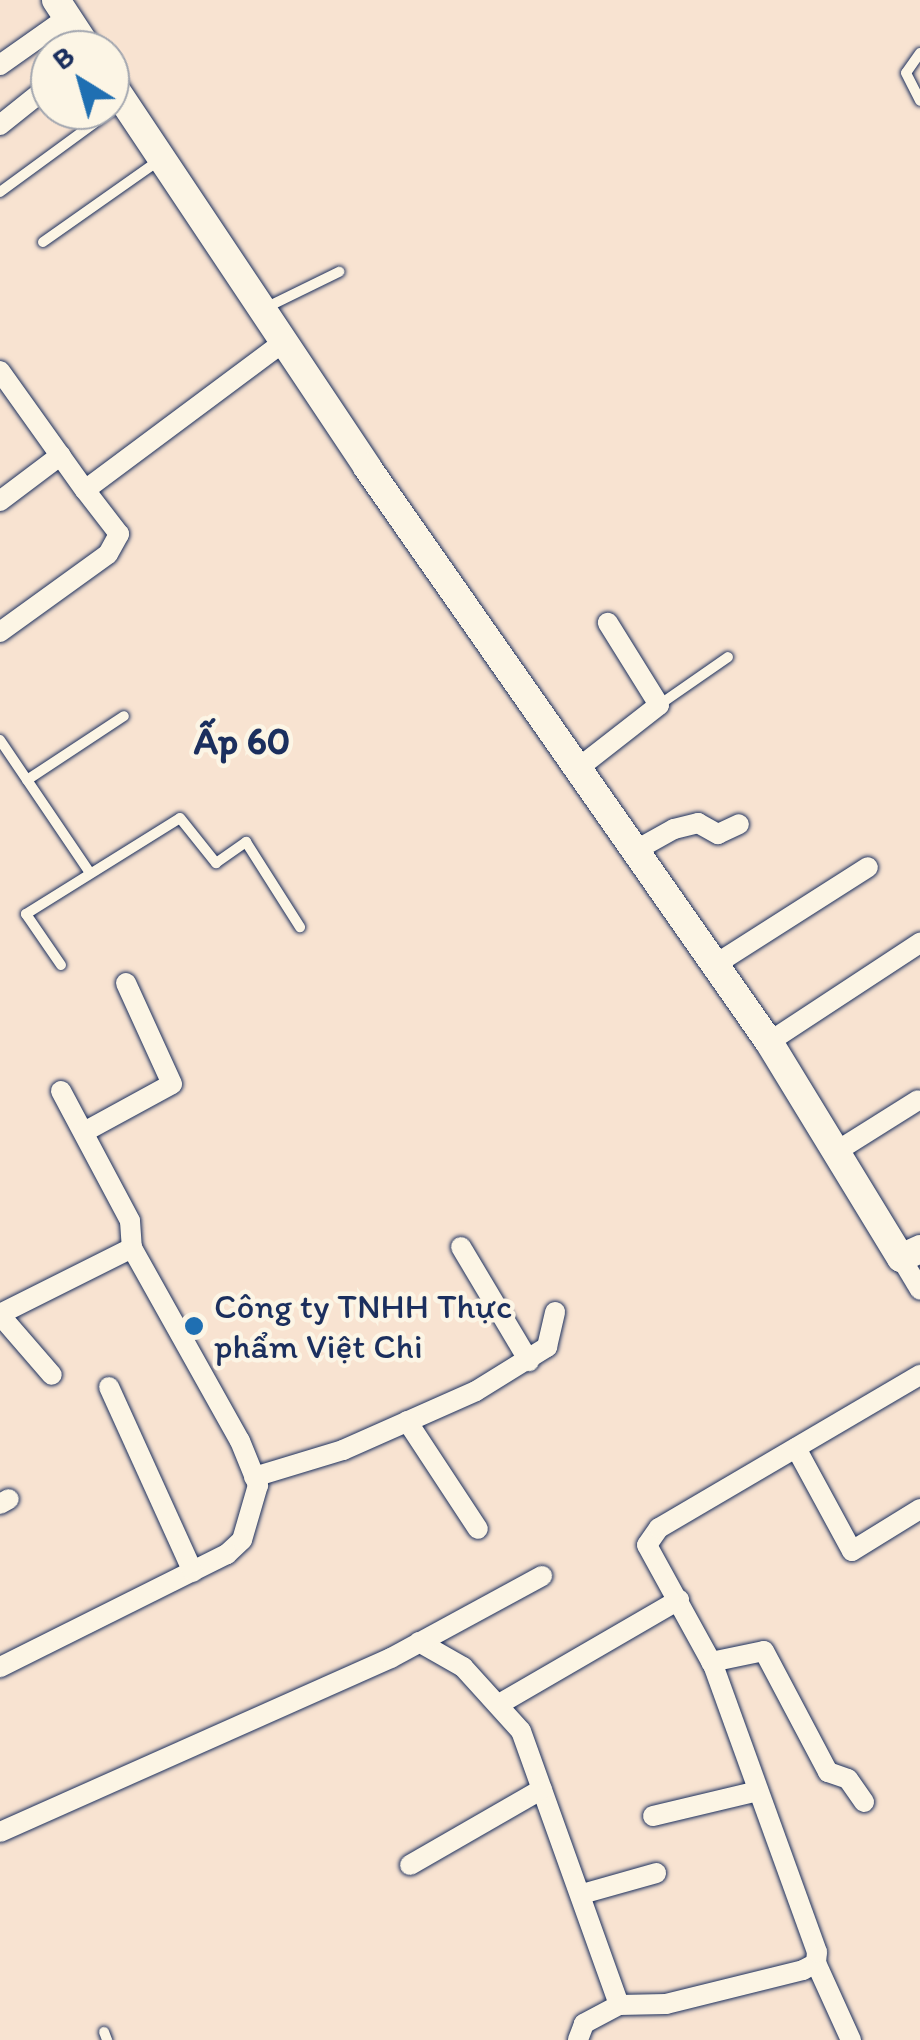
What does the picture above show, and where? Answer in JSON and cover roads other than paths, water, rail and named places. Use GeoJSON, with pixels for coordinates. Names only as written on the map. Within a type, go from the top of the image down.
{"type":"FeatureCollection","features":[{"type":"Feature","properties":{"kind":"street"},"geometry":{"type":"LineString","coordinates":[[0,65],[61,5],[77,30]]}},
{"type":"Feature","properties":{"kind":"street"},"geometry":{"type":"LineString","coordinates":[[0,124],[30,101]]}},
{"type":"Feature","properties":{"kind":"street"},"geometry":{"type":"LineString","coordinates":[[130,110],[282,343],[582,766],[769,1042],[834,1153],[911,1254],[920,1290]]}},
{"type":"Feature","properties":{"kind":"street"},"geometry":{"type":"LineString","coordinates":[[86,490],[282,343]]}},
{"type":"Feature","properties":{"kind":"street"},"geometry":{"type":"LineString","coordinates":[[0,372],[119,534],[108,554],[0,632]]}},
{"type":"Feature","properties":{"kind":"street"},"geometry":{"type":"LineString","coordinates":[[0,501],[61,456]]}},
{"type":"Feature","properties":{"kind":"street"},"geometry":{"type":"LineString","coordinates":[[582,766],[659,705],[608,623]]}},
{"type":"Feature","properties":{"kind":"street"},"geometry":{"type":"LineString","coordinates":[[638,849],[674,829],[698,823],[718,834],[738,824]]}},
{"type":"Feature","properties":{"kind":"street"},"geometry":{"type":"LineString","coordinates":[[716,964],[868,866]]}},
{"type":"Feature","properties":{"kind":"street"},"geometry":{"type":"LineString","coordinates":[[769,1042],[920,942]]}},
{"type":"Feature","properties":{"kind":"street"},"geometry":{"type":"LineString","coordinates":[[84,1132],[172,1084],[126,983]]}},
{"type":"Feature","properties":{"kind":"street"},"geometry":{"type":"LineString","coordinates":[[0,1667],[194,1572],[242,1540],[254,1476],[132,1248],[130,1221],[61,1091]]}},
{"type":"Feature","properties":{"kind":"street"},"geometry":{"type":"LineString","coordinates":[[834,1153],[918,1100]]}},
{"type":"Feature","properties":{"kind":"street"},"geometry":{"type":"LineString","coordinates":[[461,1247],[528,1360]]}},
{"type":"Feature","properties":{"kind":"street"},"geometry":{"type":"LineString","coordinates":[[52,1375],[0,1314],[132,1248]]}},
{"type":"Feature","properties":{"kind":"street"},"geometry":{"type":"LineString","coordinates":[[254,1476],[290,1470],[407,1421],[528,1360],[547,1347],[555,1312]]}},
{"type":"Feature","properties":{"kind":"street"},"geometry":{"type":"LineString","coordinates":[[851,2040],[816,1963],[788,1859],[758,1791],[711,1662],[646,1545],[660,1528],[920,1375]]}},
{"type":"Feature","properties":{"kind":"street"},"geometry":{"type":"LineString","coordinates":[[109,1387],[194,1572]]}},
{"type":"Feature","properties":{"kind":"street"},"geometry":{"type":"LineString","coordinates":[[407,1421],[478,1529]]}},
{"type":"Feature","properties":{"kind":"street"},"geometry":{"type":"LineString","coordinates":[[796,1448],[852,1550],[920,1508]]}},
{"type":"Feature","properties":{"kind":"street"},"geometry":{"type":"LineString","coordinates":[[0,1832],[419,1642],[542,1576]]}},
{"type":"Feature","properties":{"kind":"street"},"geometry":{"type":"LineString","coordinates":[[501,1703],[679,1600]]}},
{"type":"Feature","properties":{"kind":"street"},"geometry":{"type":"LineString","coordinates":[[419,1642],[464,1667],[501,1703],[521,1731],[619,2005]]}},
{"type":"Feature","properties":{"kind":"street"},"geometry":{"type":"LineString","coordinates":[[711,1662],[764,1651],[828,1772],[848,1779],[864,1802]]}},
{"type":"Feature","properties":{"kind":"street"},"geometry":{"type":"LineString","coordinates":[[410,1865],[542,1789]]}},
{"type":"Feature","properties":{"kind":"street"},"geometry":{"type":"LineString","coordinates":[[653,1816],[758,1791]]}},
{"type":"Feature","properties":{"kind":"street"},"geometry":{"type":"LineString","coordinates":[[582,1894],[656,1872]]}},
{"type":"Feature","properties":{"kind":"street"},"geometry":{"type":"LineString","coordinates":[[578,2040],[584,2024],[619,2005],[666,2004],[816,1963]]}},
{"type":"Feature","properties":{"kind":"lane"},"geometry":{"type":"LineString","coordinates":[[920,53],[906,73],[920,101]]}},
{"type":"Feature","properties":{"kind":"lane"},"geometry":{"type":"LineString","coordinates":[[0,192],[72,130]]}},
{"type":"Feature","properties":{"kind":"lane"},"geometry":{"type":"LineString","coordinates":[[43,242],[162,158]]}},
{"type":"Feature","properties":{"kind":"lane"},"geometry":{"type":"LineString","coordinates":[[262,309],[339,272]]}},
{"type":"Feature","properties":{"kind":"lane"},"geometry":{"type":"LineString","coordinates":[[659,705],[728,657]]}},
{"type":"Feature","properties":{"kind":"lane"},"geometry":{"type":"LineString","coordinates":[[26,780],[124,716]]}},
{"type":"Feature","properties":{"kind":"lane"},"geometry":{"type":"LineString","coordinates":[[0,740],[88,870]]}},
{"type":"Feature","properties":{"kind":"lane"},"geometry":{"type":"LineString","coordinates":[[61,965],[26,914],[88,870],[180,818],[216,862],[246,842],[300,927]]}},
{"type":"Feature","properties":{"kind":"place","name":"Công ty TNHH Thực phẩm Việt Chi"},"geometry":{"type":"Point","coordinates":[194,1326]}},
{"type":"Feature","properties":{"kind":"district","name":"Ấp 60"},"geometry":{"type":"Point","coordinates":[242,742]}}]}
